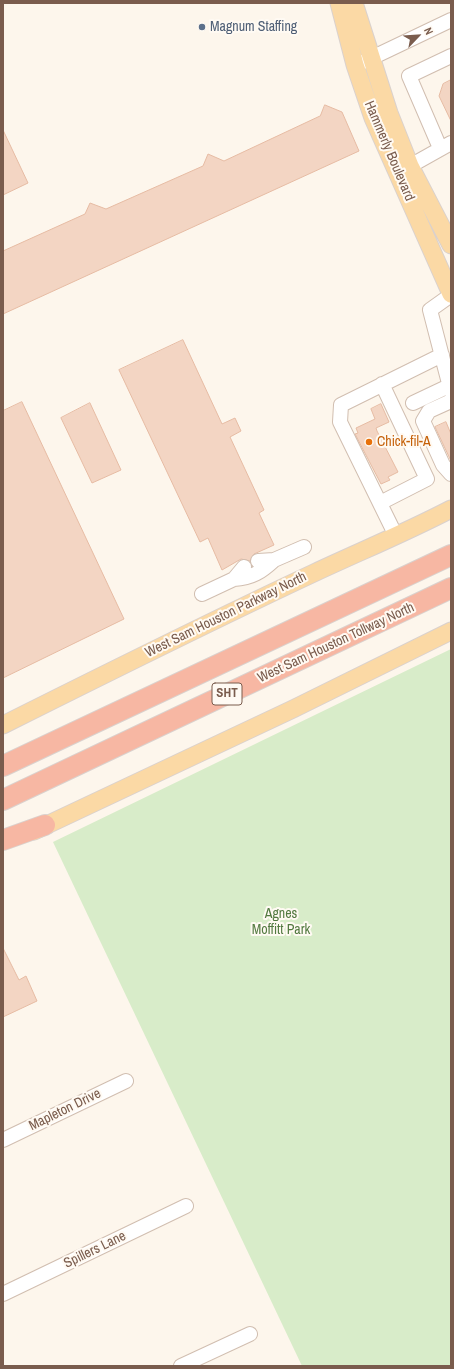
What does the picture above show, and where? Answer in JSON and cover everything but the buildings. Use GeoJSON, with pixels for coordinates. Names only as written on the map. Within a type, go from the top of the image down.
{"type":"FeatureCollection","features":[{"type":"Feature","properties":{"kind":"highway","name":"SHT"},"geometry":{"type":"LineString","coordinates":[[3,766],[451,555]]}},
{"type":"Feature","properties":{"kind":"highway","name":"West Sam Houston Tollway North"},"geometry":{"type":"LineString","coordinates":[[3,800],[451,588]]}},
{"type":"Feature","properties":{"kind":"highway"},"geometry":{"type":"LineString","coordinates":[[3,840],[45,825]]}},
{"type":"Feature","properties":{"kind":"main road","name":"Hammerly Boulevard"},"geometry":{"type":"LineString","coordinates":[[339,3],[362,62],[387,151],[451,294]]}},
{"type":"Feature","properties":{"kind":"main road","name":"Hammerly Boulevard"},"geometry":{"type":"LineString","coordinates":[[354,3],[362,62],[388,113],[410,166],[451,245]]}},
{"type":"Feature","properties":{"kind":"main road","name":"West Sam Houston Parkway North"},"geometry":{"type":"LineString","coordinates":[[3,726],[151,651],[451,509]]}},
{"type":"Feature","properties":{"kind":"main road"},"geometry":{"type":"LineString","coordinates":[[3,846],[293,709],[451,631]]}},
{"type":"Feature","properties":{"kind":"street"},"geometry":{"type":"LineString","coordinates":[[362,62],[451,20]]}},
{"type":"Feature","properties":{"kind":"street"},"geometry":{"type":"LineString","coordinates":[[410,166],[445,146],[409,76],[451,56]]}},
{"type":"Feature","properties":{"kind":"street"},"geometry":{"type":"LineString","coordinates":[[413,403],[450,387],[430,310],[451,294]]}},
{"type":"Feature","properties":{"kind":"street"},"geometry":{"type":"LineString","coordinates":[[396,536],[340,422],[340,405],[442,355]]}},
{"type":"Feature","properties":{"kind":"street"},"geometry":{"type":"LineString","coordinates":[[380,503],[427,479],[382,384]]}},
{"type":"Feature","properties":{"kind":"street"},"geometry":{"type":"LineString","coordinates":[[451,401],[429,411],[423,421],[443,465],[451,474]]}},
{"type":"Feature","properties":{"kind":"street"},"geometry":{"type":"LineString","coordinates":[[202,594],[234,579],[248,578],[262,571],[274,560],[304,547]]}},
{"type":"Feature","properties":{"kind":"street"},"geometry":{"type":"LineString","coordinates":[[258,561],[274,560]]}},
{"type":"Feature","properties":{"kind":"street"},"geometry":{"type":"LineString","coordinates":[[234,579],[244,567]]}},
{"type":"Feature","properties":{"kind":"street","name":"Mapleton Drive"},"geometry":{"type":"LineString","coordinates":[[3,1140],[126,1080]]}},
{"type":"Feature","properties":{"kind":"street","name":"Spillers Lane"},"geometry":{"type":"LineString","coordinates":[[3,1294],[186,1206]]}},
{"type":"Feature","properties":{"kind":"street"},"geometry":{"type":"LineString","coordinates":[[181,1366],[250,1334]]}},
{"type":"Feature","properties":{"kind":"green space","name":"Agnes Moffitt Park"},"geometry":{"type":"Polygon","coordinates":[[[451,649],[451,1366],[302,1366],[53,842],[451,649]]]}},
{"type":"Feature","properties":{"kind":"place","name":"Magnum Staffing"},"geometry":{"type":"Point","coordinates":[202,27]}},
{"type":"Feature","properties":{"kind":"place","name":"Chick-fil-A"},"geometry":{"type":"Point","coordinates":[369,442]}}]}
